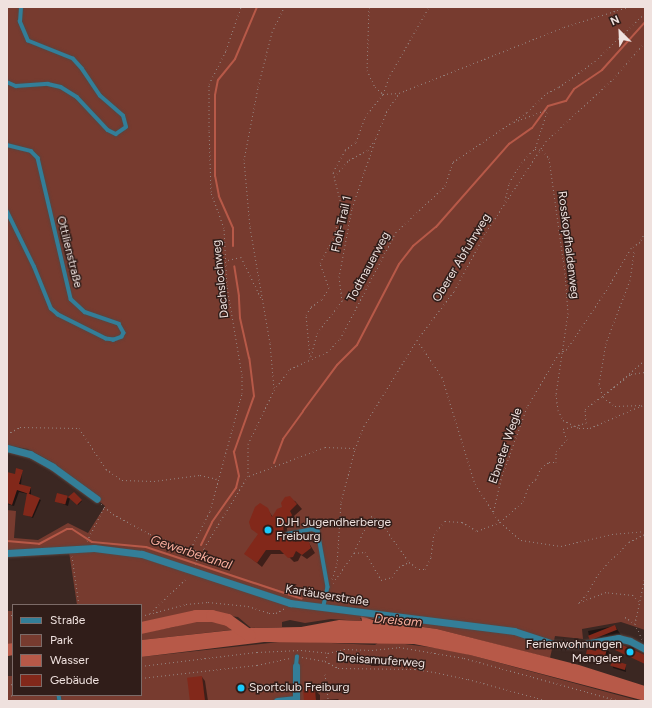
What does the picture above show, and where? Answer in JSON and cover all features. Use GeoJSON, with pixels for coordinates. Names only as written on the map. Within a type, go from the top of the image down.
{"type":"FeatureCollection","features":[{"type":"Feature","properties":{"kind":"street"},"geometry":{"type":"LineString","coordinates":[[7,448],[30,454],[53,467],[96,499]]}},
{"type":"Feature","properties":{"kind":"street","name":"Kartäuserstraße"},"geometry":{"type":"LineString","coordinates":[[7,553],[84,548],[142,554],[193,569],[290,603],[324,606],[398,618],[514,631],[553,644],[579,645],[618,638],[630,641],[645,649]]}},
{"type":"Feature","properties":{"kind":"street"},"geometry":{"type":"LineString","coordinates":[[277,701],[297,700],[296,666]]}},
{"type":"Feature","properties":{"kind":"lane"},"geometry":{"type":"LineString","coordinates":[[7,82],[16,86],[48,84],[61,86],[77,97],[108,130],[116,134],[126,127],[123,116],[100,96],[82,68],[73,59],[28,41],[20,22],[21,7]]}},
{"type":"Feature","properties":{"kind":"lane","name":"Ottilienstraße"},"geometry":{"type":"LineString","coordinates":[[7,145],[31,150],[38,158],[71,299],[85,312],[119,324],[124,333],[122,337],[114,340],[106,339],[58,315],[51,309],[34,267],[7,212]]}},
{"type":"Feature","properties":{"kind":"lane"},"geometry":{"type":"LineString","coordinates":[[287,534],[312,529],[318,531],[329,585],[324,606]]}},
{"type":"Feature","properties":{"kind":"lane"},"geometry":{"type":"LineString","coordinates":[[296,666],[297,657]]}},
{"type":"Feature","properties":{"kind":"path","name":"Dachslochweg"},"geometry":{"type":"LineString","coordinates":[[191,548],[210,511],[242,393],[242,375],[227,286],[228,260],[222,220],[211,192],[210,84],[226,50],[241,7]]}},
{"type":"Feature","properties":{"kind":"path"},"geometry":{"type":"LineString","coordinates":[[274,390],[270,344],[261,299],[244,160],[258,87],[272,32],[284,7]]}},
{"type":"Feature","properties":{"kind":"path"},"geometry":{"type":"LineString","coordinates":[[369,7],[367,70],[375,87],[383,94],[399,93],[557,29],[628,7]]}},
{"type":"Feature","properties":{"kind":"path"},"geometry":{"type":"LineString","coordinates":[[311,358],[306,315],[311,307],[322,299],[329,288],[320,263],[333,239],[342,208],[334,177],[335,166],[345,150],[356,142],[365,117],[383,94],[390,75],[429,7]]}},
{"type":"Feature","properties":{"kind":"path","name":"Todtnauerweg"},"geometry":{"type":"LineString","coordinates":[[248,476],[248,444],[274,390],[290,370],[311,358],[327,352],[340,339],[396,232],[445,186],[453,162],[511,123],[547,92],[559,88],[596,61],[645,13]]}},
{"type":"Feature","properties":{"kind":"path","name":"Oberer Abfuhrweg"},"geometry":{"type":"LineString","coordinates":[[329,585],[337,564],[341,502],[355,449],[364,426],[417,340],[454,291],[471,255],[505,203],[555,132],[613,79],[645,42]]}},
{"type":"Feature","properties":{"kind":"path","name":"Floh-Trail 1"},"geometry":{"type":"LineString","coordinates":[[311,358],[317,333],[342,300],[339,277],[352,208],[376,138],[388,109],[399,93]]}},
{"type":"Feature","properties":{"kind":"path"},"geometry":{"type":"LineString","coordinates":[[505,203],[509,183],[519,166],[535,149],[543,131],[547,112],[545,110],[511,123]]}},
{"type":"Feature","properties":{"kind":"path"},"geometry":{"type":"LineString","coordinates":[[334,177],[349,160],[368,150],[376,138]]}},
{"type":"Feature","properties":{"kind":"path"},"geometry":{"type":"LineString","coordinates":[[535,149],[542,150]]}},
{"type":"Feature","properties":{"kind":"path","name":"Rosskopfhaldenweg"},"geometry":{"type":"LineString","coordinates":[[542,150],[549,158],[566,273],[568,313],[556,394],[558,410],[564,420],[571,426]]}},
{"type":"Feature","properties":{"kind":"path","name":"Ebneter Wegle"},"geometry":{"type":"LineString","coordinates":[[493,513],[519,426],[527,407],[559,353],[567,349],[609,286],[631,248],[640,242],[645,232]]}},
{"type":"Feature","properties":{"kind":"path"},"geometry":{"type":"LineString","coordinates":[[631,248],[634,252],[630,280],[602,358],[599,384],[603,397],[615,406],[645,405]]}},
{"type":"Feature","properties":{"kind":"path"},"geometry":{"type":"LineString","coordinates":[[228,260],[241,257],[261,299]]}},
{"type":"Feature","properties":{"kind":"path"},"geometry":{"type":"LineString","coordinates":[[417,340],[442,377],[475,484],[500,522],[520,540],[561,546],[612,534],[645,531]]}},
{"type":"Feature","properties":{"kind":"path"},"geometry":{"type":"LineString","coordinates":[[603,397],[645,360]]}},
{"type":"Feature","properties":{"kind":"path"},"geometry":{"type":"LineString","coordinates":[[329,585],[335,582],[354,553],[371,516],[380,521],[409,562],[419,569],[425,569],[431,557],[434,534],[445,521],[462,522],[477,531],[500,522],[523,501],[529,485],[536,479],[542,468],[549,462],[556,462],[556,451],[568,440],[562,429],[586,423],[584,409],[603,397],[631,374],[645,372]]}},
{"type":"Feature","properties":{"kind":"path"},"geometry":{"type":"LineString","coordinates":[[571,426],[590,428],[645,405]]}},
{"type":"Feature","properties":{"kind":"path"},"geometry":{"type":"LineString","coordinates":[[7,434],[20,427],[79,428],[106,469],[122,480],[154,481],[200,475],[218,479]]}},
{"type":"Feature","properties":{"kind":"path"},"geometry":{"type":"LineString","coordinates":[[150,613],[169,592],[182,584],[193,569],[200,552],[210,541],[248,476],[325,447],[355,449]]}},
{"type":"Feature","properties":{"kind":"path"},"geometry":{"type":"LineString","coordinates":[[96,499],[104,508],[150,534],[200,552]]}},
{"type":"Feature","properties":{"kind":"path"},"geometry":{"type":"LineString","coordinates":[[84,548],[104,508]]}},
{"type":"Feature","properties":{"kind":"path"},"geometry":{"type":"LineString","coordinates":[[639,601],[633,595],[606,592],[578,603],[610,562],[629,542],[645,534]]}},
{"type":"Feature","properties":{"kind":"path"},"geometry":{"type":"LineString","coordinates":[[71,548],[79,604]]}},
{"type":"Feature","properties":{"kind":"path"},"geometry":{"type":"LineString","coordinates":[[354,553],[365,552],[381,580],[392,577],[399,566],[409,562]]}},
{"type":"Feature","properties":{"kind":"path"},"geometry":{"type":"LineString","coordinates":[[635,624],[645,576]]}},
{"type":"Feature","properties":{"kind":"path"},"geometry":{"type":"LineString","coordinates":[[142,616],[208,602],[236,604],[276,613],[290,603]]}},
{"type":"Feature","properties":{"kind":"path"},"geometry":{"type":"LineString","coordinates":[[625,617],[635,624],[645,645]]}},
{"type":"Feature","properties":{"kind":"path"},"geometry":{"type":"LineString","coordinates":[[142,666],[257,652],[301,650],[328,653],[347,650],[379,650],[391,647],[430,651],[464,658],[593,695],[620,701]]}},
{"type":"Feature","properties":{"kind":"path"},"geometry":{"type":"LineString","coordinates":[[325,661],[328,653]]}},
{"type":"Feature","properties":{"kind":"path","name":"Dreisamuferweg"},"geometry":{"type":"LineString","coordinates":[[142,678],[256,665],[297,657],[325,661],[338,668],[415,670],[468,678],[548,701]]}},
{"type":"Feature","properties":{"kind":"path"},"geometry":{"type":"LineString","coordinates":[[325,674],[328,699]]}},
{"type":"Feature","properties":{"kind":"green space"},"geometry":{"type":"Polygon","coordinates":[[[7,7],[645,7],[645,630],[621,622],[582,629],[583,639],[555,636],[550,658],[437,629],[366,618],[360,618],[362,621],[331,619],[305,623],[290,620],[282,622],[282,627],[251,628],[238,617],[202,613],[142,624],[142,604],[77,604],[69,552],[7,557],[7,510],[16,511],[14,538],[38,540],[68,523],[88,533],[105,506],[52,462],[28,449],[7,445],[7,7]]]}},
{"type":"Feature","properties":{"kind":"green space"},"geometry":{"type":"Polygon","coordinates":[[[7,611],[12,611],[12,645],[7,645],[7,611]]]}},
{"type":"Feature","properties":{"kind":"green space"},"geometry":{"type":"Polygon","coordinates":[[[195,620],[228,624],[231,630],[142,640],[142,633],[174,627],[195,620]]]}},
{"type":"Feature","properties":{"kind":"green space"},"geometry":{"type":"Polygon","coordinates":[[[288,641],[375,645],[379,642],[397,643],[452,650],[640,701],[7,701],[7,676],[12,676],[12,696],[142,696],[142,657],[288,641]]]}},
{"type":"Feature","properties":{"kind":"water","name":"Dreisam"},"geometry":{"type":"Polygon","coordinates":[[[361,616],[373,620],[437,629],[579,665],[645,686],[645,701],[470,655],[414,644],[264,642],[142,657],[142,640],[251,628],[301,627],[339,620],[362,621],[361,616]]]}},
{"type":"Feature","properties":{"kind":"building"},"geometry":{"type":"Polygon","coordinates":[[[16,468],[23,470],[19,484],[31,487],[29,494],[17,490],[12,505],[7,503],[7,472],[15,474],[16,468]]]}},
{"type":"Feature","properties":{"kind":"building"},"geometry":{"type":"Polygon","coordinates":[[[74,492],[82,500],[77,505],[68,497],[74,492]]]}},
{"type":"Feature","properties":{"kind":"building"},"geometry":{"type":"Polygon","coordinates":[[[27,493],[40,498],[32,517],[23,515],[27,493]]]}},
{"type":"Feature","properties":{"kind":"building"},"geometry":{"type":"Polygon","coordinates":[[[57,493],[68,496],[65,505],[55,502],[57,493]]]}},
{"type":"Feature","properties":{"kind":"building","name":"DJH Jugendherberge Freiburg"},"geometry":{"type":"Polygon","coordinates":[[[290,496],[297,504],[290,511],[292,515],[288,522],[283,524],[284,535],[287,539],[296,541],[304,538],[309,542],[311,548],[302,555],[296,551],[293,557],[288,558],[280,550],[266,550],[257,563],[244,554],[258,534],[251,529],[249,522],[255,507],[260,503],[268,508],[272,517],[277,509],[282,507],[281,503],[285,497],[290,496]]]}},
{"type":"Feature","properties":{"kind":"building"},"geometry":{"type":"Polygon","coordinates":[[[615,625],[617,630],[590,640],[588,636],[615,625]]]}},
{"type":"Feature","properties":{"kind":"building","name":"Ferienwohnungen Mengeler"},"geometry":{"type":"Polygon","coordinates":[[[618,643],[645,655],[645,664],[615,650],[618,643]]]}},
{"type":"Feature","properties":{"kind":"building"},"geometry":{"type":"Polygon","coordinates":[[[597,647],[607,648],[605,657],[586,654],[587,649],[596,651],[597,647]]]}},
{"type":"Feature","properties":{"kind":"building"},"geometry":{"type":"Polygon","coordinates":[[[612,660],[626,664],[625,670],[610,666],[612,660]]]}},
{"type":"Feature","properties":{"kind":"building"},"geometry":{"type":"Polygon","coordinates":[[[202,676],[205,701],[190,701],[187,678],[202,676]]]}},
{"type":"Feature","properties":{"kind":"building"},"geometry":{"type":"Polygon","coordinates":[[[315,689],[316,701],[304,701],[303,690],[315,689]]]}},
{"type":"Feature","properties":{"kind":"waterway"},"geometry":{"type":"LineString","coordinates":[[233,246],[233,228],[219,196],[215,176],[215,95],[218,80],[235,59],[257,7]]}},
{"type":"Feature","properties":{"kind":"waterway"},"geometry":{"type":"LineString","coordinates":[[274,463],[283,439],[337,365],[357,345],[399,264],[413,246],[436,227],[509,144],[532,128],[548,106],[566,101],[574,89],[602,70],[645,22]]}},
{"type":"Feature","properties":{"kind":"waterway"},"geometry":{"type":"LineString","coordinates":[[201,545],[212,522],[236,488],[239,476],[234,452],[254,396],[249,358],[240,318],[239,296],[234,266]]}},
{"type":"Feature","properties":{"kind":"waterway","name":"Gewerbekanal"},"geometry":{"type":"LineString","coordinates":[[7,541],[39,544],[67,529],[72,529],[92,542],[146,547],[302,599]]}},
{"type":"Feature","properties":{"kind":"waterway"},"geometry":{"type":"LineString","coordinates":[[142,628],[196,616],[212,616],[228,620],[250,636]]}},
{"type":"Feature","properties":{"kind":"waterway"},"geometry":{"type":"LineString","coordinates":[[7,650],[12,649]]}},
{"type":"Feature","properties":{"kind":"place","name":"DJH Jugendherberge Freiburg"},"geometry":{"type":"Point","coordinates":[268,530]}},
{"type":"Feature","properties":{"kind":"place","name":"Ferienwohnungen Mengeler"},"geometry":{"type":"Point","coordinates":[630,652]}},
{"type":"Feature","properties":{"kind":"place","name":"Sportclub Freiburg"},"geometry":{"type":"Point","coordinates":[241,688]}}]}
